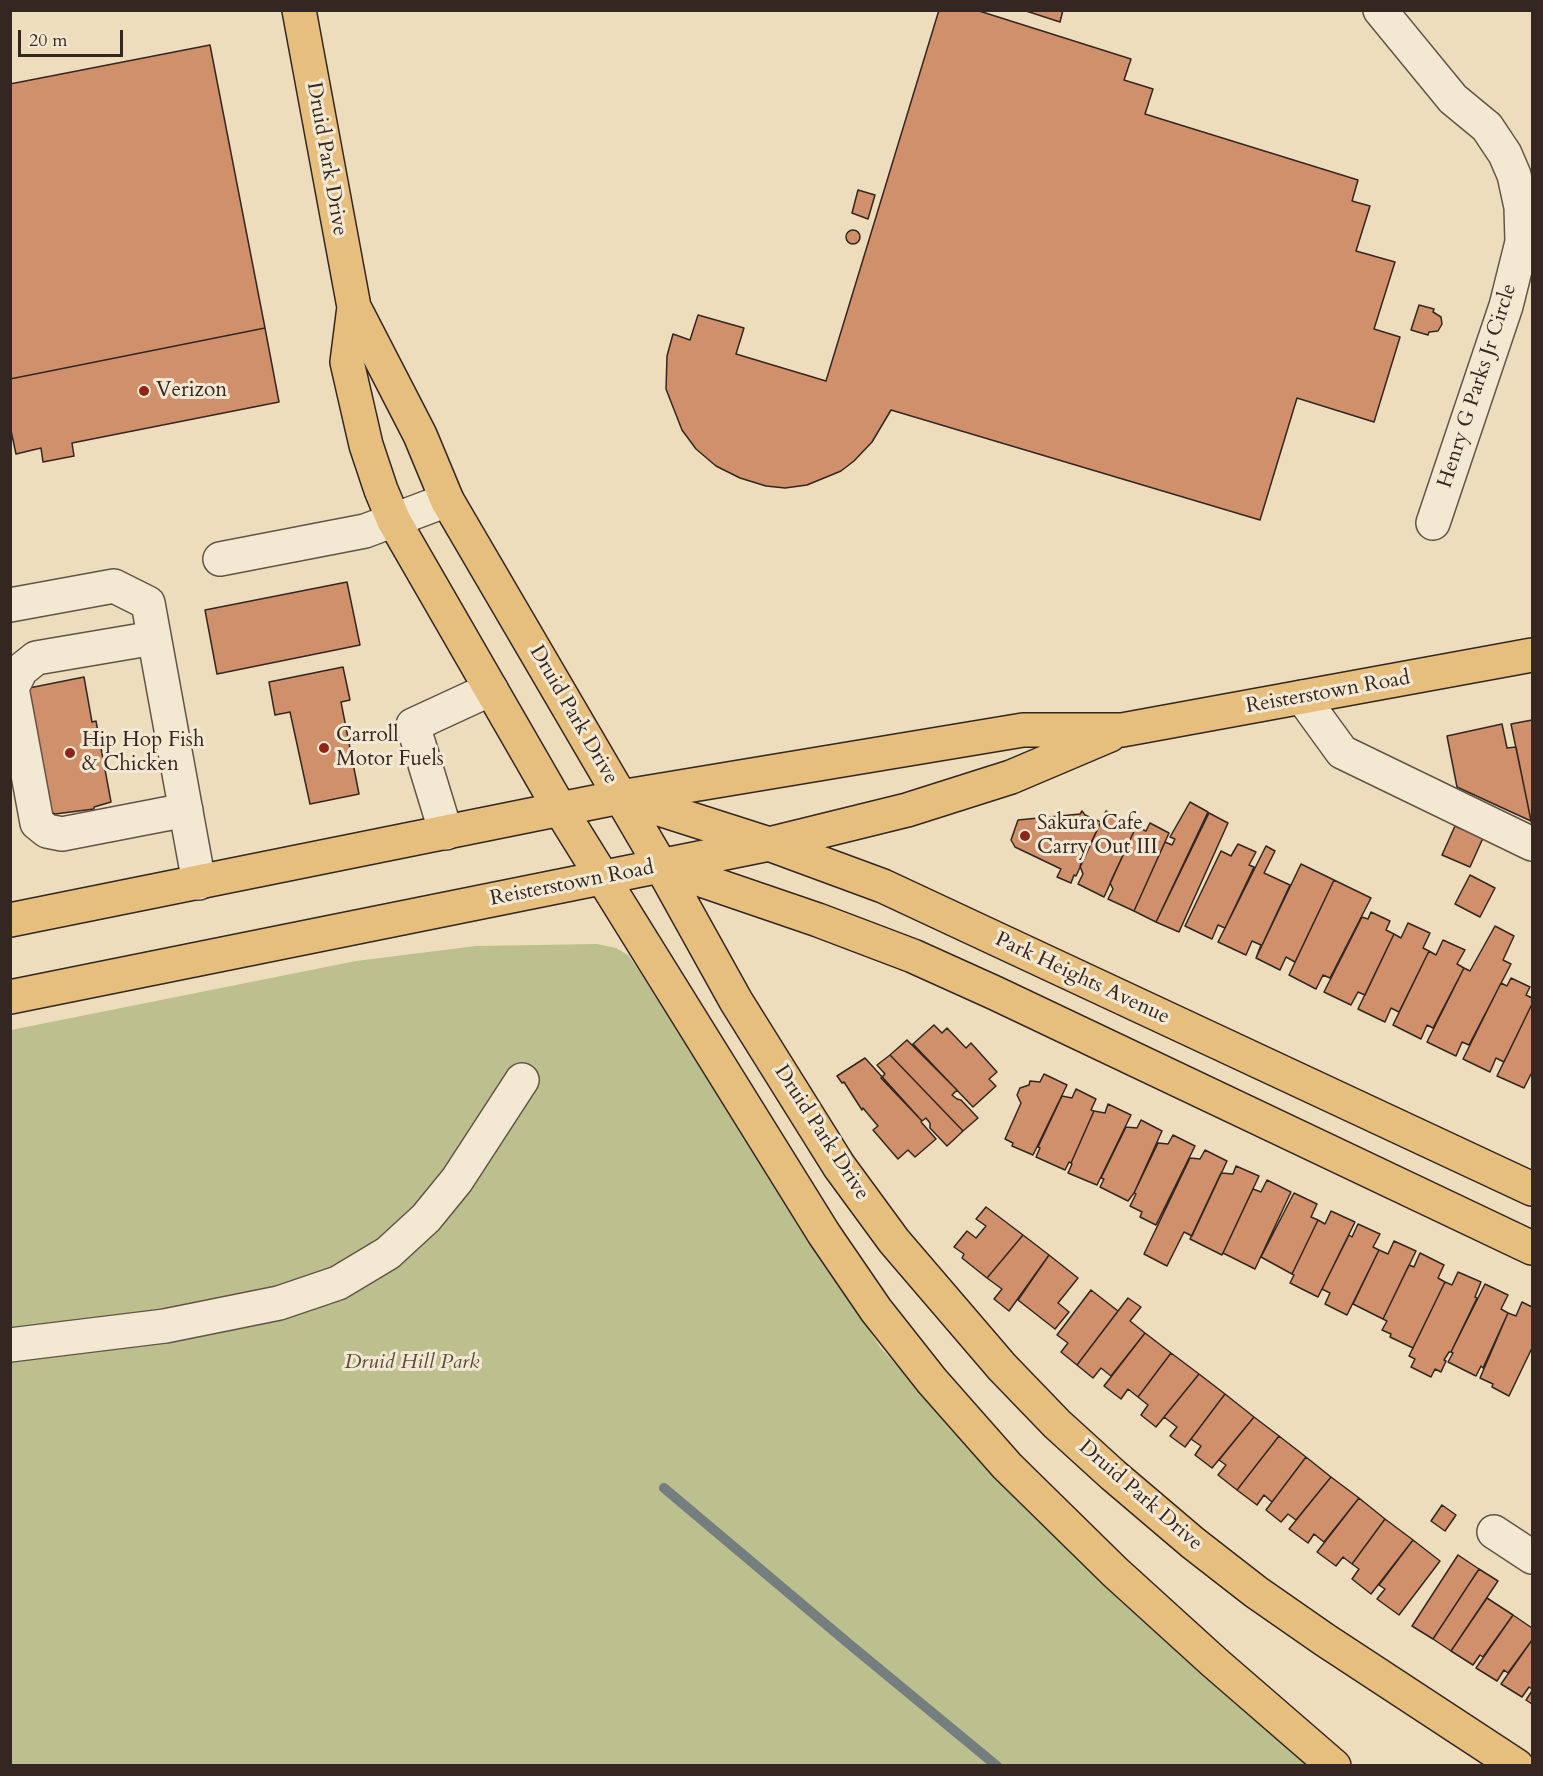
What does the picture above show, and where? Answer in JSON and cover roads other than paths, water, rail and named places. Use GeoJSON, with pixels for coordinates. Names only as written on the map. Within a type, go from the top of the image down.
{"type":"FeatureCollection","features":[{"type":"Feature","properties":{"kind":"main road","name":"Druid Park Drive"},"geometry":{"type":"LineString","coordinates":[[299,10],[354,307],[420,435],[447,500],[661,866],[736,1001],[839,1166],[894,1241],[1010,1375],[1057,1424],[1113,1474],[1193,1543],[1256,1592],[1517,1766]]}},
{"type":"Feature","properties":{"kind":"main road","name":"Druid Park Drive"},"geometry":{"type":"LineString","coordinates":[[354,307],[347,362],[366,445],[394,521],[560,809],[824,1234],[876,1310],[932,1381],[1007,1466],[1115,1572],[1334,1766]]}},
{"type":"Feature","properties":{"kind":"main road","name":"Reisterstown Road"},"geometry":{"type":"LineString","coordinates":[[10,920],[620,797],[1023,730],[1122,730],[1533,655]]}},
{"type":"Feature","properties":{"kind":"main road","name":"Reisterstown Road"},"geometry":{"type":"LineString","coordinates":[[10,997],[769,844],[907,810],[990,784],[1122,730]]}},
{"type":"Feature","properties":{"kind":"main road","name":"Park Heights Avenue"},"geometry":{"type":"LineString","coordinates":[[620,797],[769,844],[887,888],[1533,1190]]}},
{"type":"Feature","properties":{"kind":"main road"},"geometry":{"type":"LineString","coordinates":[[661,866],[818,920],[913,956],[1533,1248]]}},
{"type":"Feature","properties":{"kind":"street","name":"Henry G Parks Jr Circle"},"geometry":{"type":"LineString","coordinates":[[1380,10],[1453,99],[1487,127],[1505,154],[1514,175],[1521,207],[1522,242],[1506,306],[1433,523]]}},
{"type":"Feature","properties":{"kind":"street"},"geometry":{"type":"LineString","coordinates":[[220,559],[361,532],[447,500]]}},
{"type":"Feature","properties":{"kind":"street"},"geometry":{"type":"LineString","coordinates":[[10,605],[114,586],[148,603],[200,883]]}},
{"type":"Feature","properties":{"kind":"street"},"geometry":{"type":"LineString","coordinates":[[154,638],[36,658],[21,670],[12,688],[37,823],[47,831],[62,834],[186,810]]}},
{"type":"Feature","properties":{"kind":"street"},"geometry":{"type":"LineString","coordinates":[[446,832],[413,725],[491,689]]}},
{"type":"Feature","properties":{"kind":"street"},"geometry":{"type":"LineString","coordinates":[[1302,697],[1342,752],[1533,844]]}},
{"type":"Feature","properties":{"kind":"street"},"geometry":{"type":"LineString","coordinates":[[10,1345],[165,1326],[279,1303],[338,1282],[388,1253],[426,1218],[457,1180],[522,1080]]}},
{"type":"Feature","properties":{"kind":"street"},"geometry":{"type":"LineString","coordinates":[[1494,1532],[1533,1557]]}},
{"type":"Feature","properties":{"kind":"waterway"},"geometry":{"type":"LineString","coordinates":[[664,1488],[997,1766]]}},
{"type":"Feature","properties":{"kind":"place","name":"Verizon"},"geometry":{"type":"Point","coordinates":[144,391]}},
{"type":"Feature","properties":{"kind":"place","name":"Carroll Motor Fuels"},"geometry":{"type":"Point","coordinates":[324,748]}},
{"type":"Feature","properties":{"kind":"place","name":"Hip Hop Fish & Chicken"},"geometry":{"type":"Point","coordinates":[70,753]}},
{"type":"Feature","properties":{"kind":"place","name":"Sakura Cafe Carry Out III"},"geometry":{"type":"Point","coordinates":[1025,836]}},
{"type":"Feature","properties":{"kind":"park label","name":"Druid Hill Park"},"geometry":{"type":"Point","coordinates":[412,1363]}}]}
